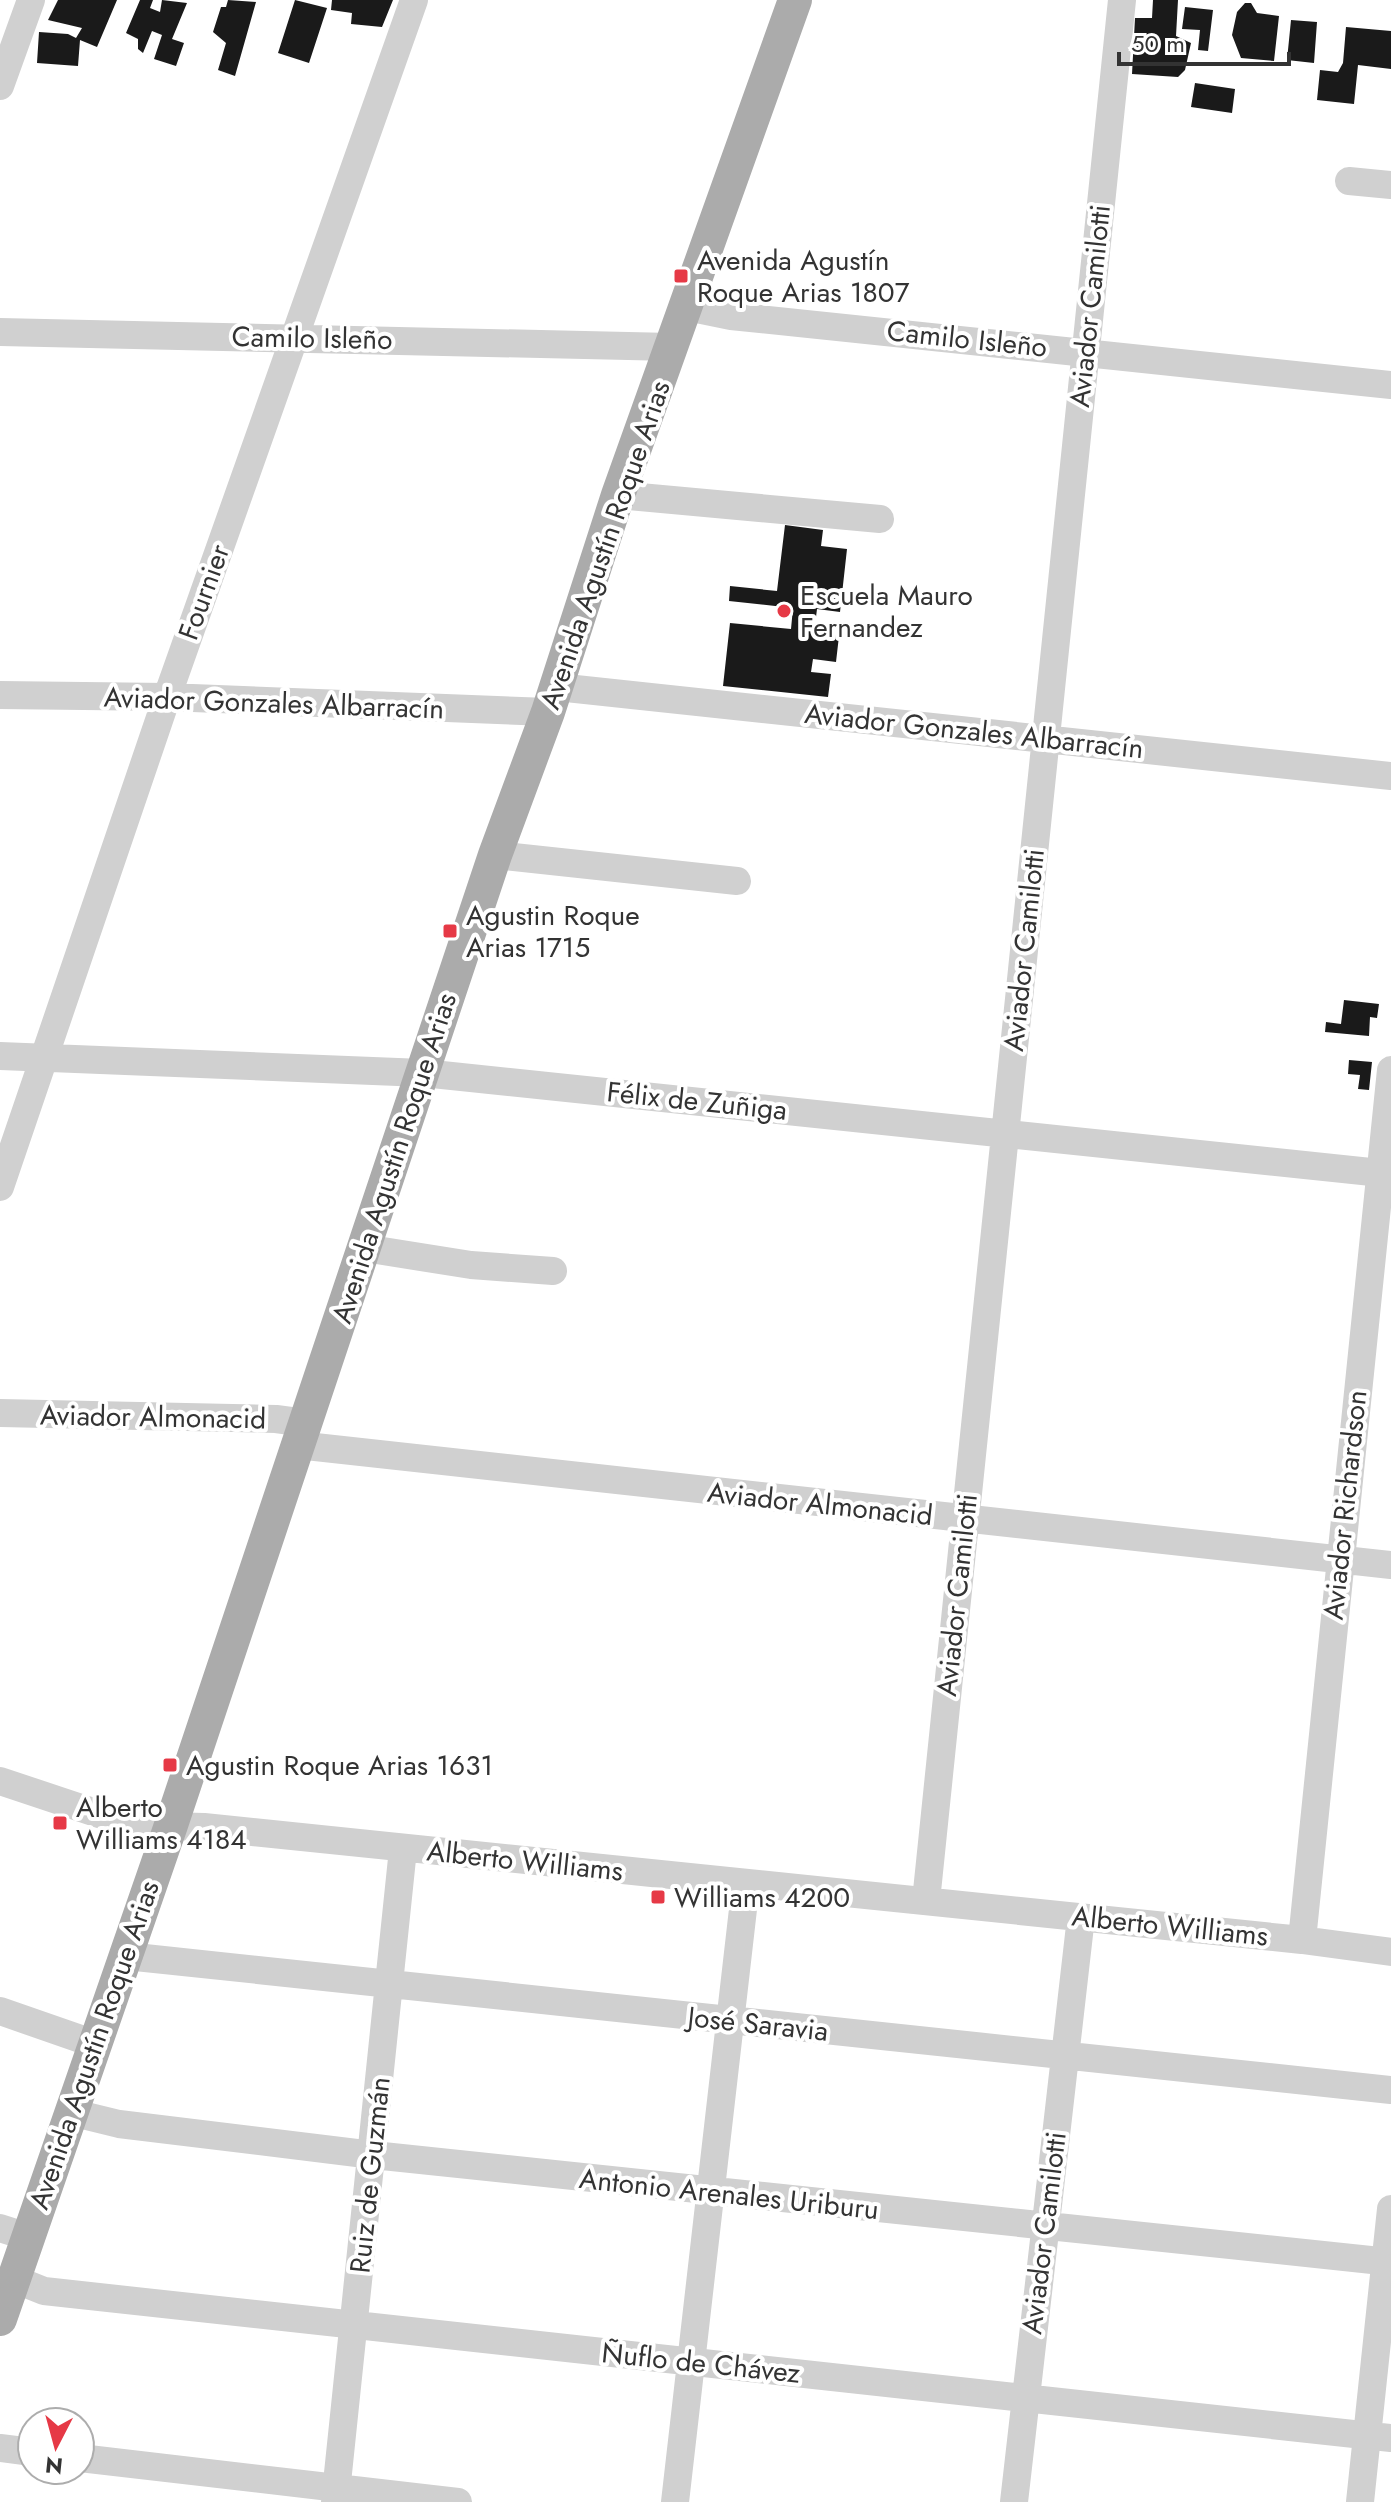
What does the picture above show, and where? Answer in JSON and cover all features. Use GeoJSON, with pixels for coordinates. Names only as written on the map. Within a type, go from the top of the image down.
{"type":"FeatureCollection","features":[{"type":"Feature","properties":{"kind":"main road","name":"Avenida Agustín Roque Arias"},"geometry":{"type":"LineString","coordinates":[[0,2319],[14,2279],[14,2232],[70,2112],[126,1956],[495,855],[553,700],[618,495],[795,0]]}},
{"type":"Feature","properties":{"kind":"street"},"geometry":{"type":"LineString","coordinates":[[0,86],[31,0]]}},
{"type":"Feature","properties":{"kind":"street","name":"Fournier"},"geometry":{"type":"LineString","coordinates":[[0,1187],[167,697],[414,0]]}},
{"type":"Feature","properties":{"kind":"street","name":"Aviador Camilotti"},"geometry":{"type":"LineString","coordinates":[[926,1901],[1122,0]]}},
{"type":"Feature","properties":{"kind":"street"},"geometry":{"type":"LineString","coordinates":[[1349,181],[1391,185]]}},
{"type":"Feature","properties":{"kind":"street","name":"Camilo Isleño"},"geometry":{"type":"LineString","coordinates":[[687,307],[731,316],[1391,385]]}},
{"type":"Feature","properties":{"kind":"street","name":"Camilo Isleño"},"geometry":{"type":"LineString","coordinates":[[0,332],[672,347]]}},
{"type":"Feature","properties":{"kind":"street"},"geometry":{"type":"LineString","coordinates":[[618,495],[880,519]]}},
{"type":"Feature","properties":{"kind":"street","name":"Aviador Gonzales Albarracín"},"geometry":{"type":"LineString","coordinates":[[0,695],[553,700],[1046,738],[1391,776]]}},
{"type":"Feature","properties":{"kind":"street"},"geometry":{"type":"LineString","coordinates":[[495,855],[737,881]]}},
{"type":"Feature","properties":{"kind":"street","name":"Félix de Zuñiga"},"geometry":{"type":"LineString","coordinates":[[0,1056],[423,1073],[1386,1174]]}},
{"type":"Feature","properties":{"kind":"street","name":"Aviador Richardson"},"geometry":{"type":"LineString","coordinates":[[1302,1940],[1339,1559],[1386,1174],[1391,1070]]}},
{"type":"Feature","properties":{"kind":"street"},"geometry":{"type":"LineString","coordinates":[[364,1248],[471,1265],[553,1271]]}},
{"type":"Feature","properties":{"kind":"street","name":"Aviador Almonacid"},"geometry":{"type":"LineString","coordinates":[[0,1413],[276,1419],[301,1434],[964,1520],[1391,1565]]}},
{"type":"Feature","properties":{"kind":"street","name":"Alberto Williams"},"geometry":{"type":"LineString","coordinates":[[0,1781],[132,1825],[204,1827],[1302,1940],[1391,1952]]}},
{"type":"Feature","properties":{"kind":"street","name":"Ruiz de Guzmán"},"geometry":{"type":"LineString","coordinates":[[336,2496],[403,1849]]}},
{"type":"Feature","properties":{"kind":"street"},"geometry":{"type":"LineString","coordinates":[[675,2502],[746,1883]]}},
{"type":"Feature","properties":{"kind":"street","name":"Aviador Camilotti"},"geometry":{"type":"LineString","coordinates":[[1014,2502],[1081,1917]]}},
{"type":"Feature","properties":{"kind":"street","name":"José Saravia"},"geometry":{"type":"LineString","coordinates":[[126,1956],[1391,2090]]}},
{"type":"Feature","properties":{"kind":"street"},"geometry":{"type":"LineString","coordinates":[[0,2011],[95,2044]]}},
{"type":"Feature","properties":{"kind":"street","name":"Antonio Arenales Uriburu"},"geometry":{"type":"LineString","coordinates":[[70,2112],[119,2124],[373,2155],[1388,2262]]}},
{"type":"Feature","properties":{"kind":"street"},"geometry":{"type":"LineString","coordinates":[[1360,2502],[1379,2437],[1391,2209]]}},
{"type":"Feature","properties":{"kind":"street","name":"Ñuflo de Chávez"},"geometry":{"type":"LineString","coordinates":[[14,2279],[44,2291],[1379,2437]]}},
{"type":"Feature","properties":{"kind":"street"},"geometry":{"type":"LineString","coordinates":[[96,2460],[336,2496],[458,2502]]}},
{"type":"Feature","properties":{"kind":"building"},"geometry":{"type":"Polygon","coordinates":[[[58,0],[117,0],[97,47],[80,40],[78,66],[37,63],[39,32],[68,34],[76,38],[82,28],[48,20],[58,0]]]}},
{"type":"Feature","properties":{"kind":"building"},"geometry":{"type":"Polygon","coordinates":[[[140,0],[153,0],[150,8],[160,12],[162,0],[187,3],[172,39],[184,43],[176,66],[154,59],[162,35],[152,31],[143,53],[138,49],[138,39],[126,33],[140,0]]]}},
{"type":"Feature","properties":{"kind":"building"},"geometry":{"type":"Polygon","coordinates":[[[228,0],[256,2],[235,76],[218,70],[226,43],[213,32],[221,7],[226,7],[228,0]]]}},
{"type":"Feature","properties":{"kind":"building"},"geometry":{"type":"Polygon","coordinates":[[[295,0],[327,8],[309,63],[278,53],[295,0]]]}},
{"type":"Feature","properties":{"kind":"building"},"geometry":{"type":"Polygon","coordinates":[[[332,0],[393,0],[382,27],[351,24],[352,13],[331,10],[332,0]]]}},
{"type":"Feature","properties":{"kind":"building"},"geometry":{"type":"Polygon","coordinates":[[[1153,0],[1178,0],[1176,36],[1191,43],[1185,70],[1178,77],[1132,74],[1135,18],[1152,18],[1153,0]]]}},
{"type":"Feature","properties":{"kind":"building"},"geometry":{"type":"Polygon","coordinates":[[[1245,3],[1251,3],[1257,13],[1279,16],[1274,61],[1241,58],[1232,35],[1237,12],[1245,3]]]}},
{"type":"Feature","properties":{"kind":"building"},"geometry":{"type":"Polygon","coordinates":[[[1185,7],[1213,10],[1208,51],[1198,50],[1200,30],[1182,29],[1185,7]]]}},
{"type":"Feature","properties":{"kind":"building"},"geometry":{"type":"Polygon","coordinates":[[[1291,20],[1317,22],[1314,63],[1287,60],[1291,20]]]}},
{"type":"Feature","properties":{"kind":"building"},"geometry":{"type":"Polygon","coordinates":[[[1346,27],[1391,31],[1391,69],[1358,65],[1354,104],[1317,100],[1320,70],[1338,72],[1343,63],[1346,27]]]}},
{"type":"Feature","properties":{"kind":"building"},"geometry":{"type":"Polygon","coordinates":[[[1195,83],[1235,89],[1232,113],[1191,107],[1195,83]]]}},
{"type":"Feature","properties":{"kind":"building"},"geometry":{"type":"Polygon","coordinates":[[[785,525],[823,530],[821,546],[847,549],[840,612],[817,609],[814,633],[839,636],[836,662],[813,659],[811,672],[831,674],[828,697],[723,686],[730,623],[791,629],[793,608],[729,601],[730,586],[777,591],[785,525]]]}},
{"type":"Feature","properties":{"kind":"building"},"geometry":{"type":"Polygon","coordinates":[[[1344,1000],[1379,1004],[1377,1018],[1370,1017],[1369,1036],[1325,1032],[1326,1022],[1341,1024],[1344,1000]]]}},
{"type":"Feature","properties":{"kind":"building"},"geometry":{"type":"Polygon","coordinates":[[[1349,1060],[1372,1062],[1369,1090],[1358,1089],[1360,1075],[1348,1074],[1349,1060]]]}},
{"type":"Feature","properties":{"kind":"place","name":"Avenida Agustín Roque Arias 1807"},"geometry":{"type":"Point","coordinates":[681,276]}},
{"type":"Feature","properties":{"kind":"place","name":"Escuela Mauro Fernandez"},"geometry":{"type":"Point","coordinates":[784,611]}},
{"type":"Feature","properties":{"kind":"place","name":"Agustin Roque Arias 1715"},"geometry":{"type":"Point","coordinates":[450,931]}},
{"type":"Feature","properties":{"kind":"place","name":"Agustin Roque Arias 1631"},"geometry":{"type":"Point","coordinates":[170,1765]}},
{"type":"Feature","properties":{"kind":"place","name":"Alberto Williams 4184"},"geometry":{"type":"Point","coordinates":[60,1823]}},
{"type":"Feature","properties":{"kind":"place","name":"Williams 4200"},"geometry":{"type":"Point","coordinates":[658,1897]}}]}
